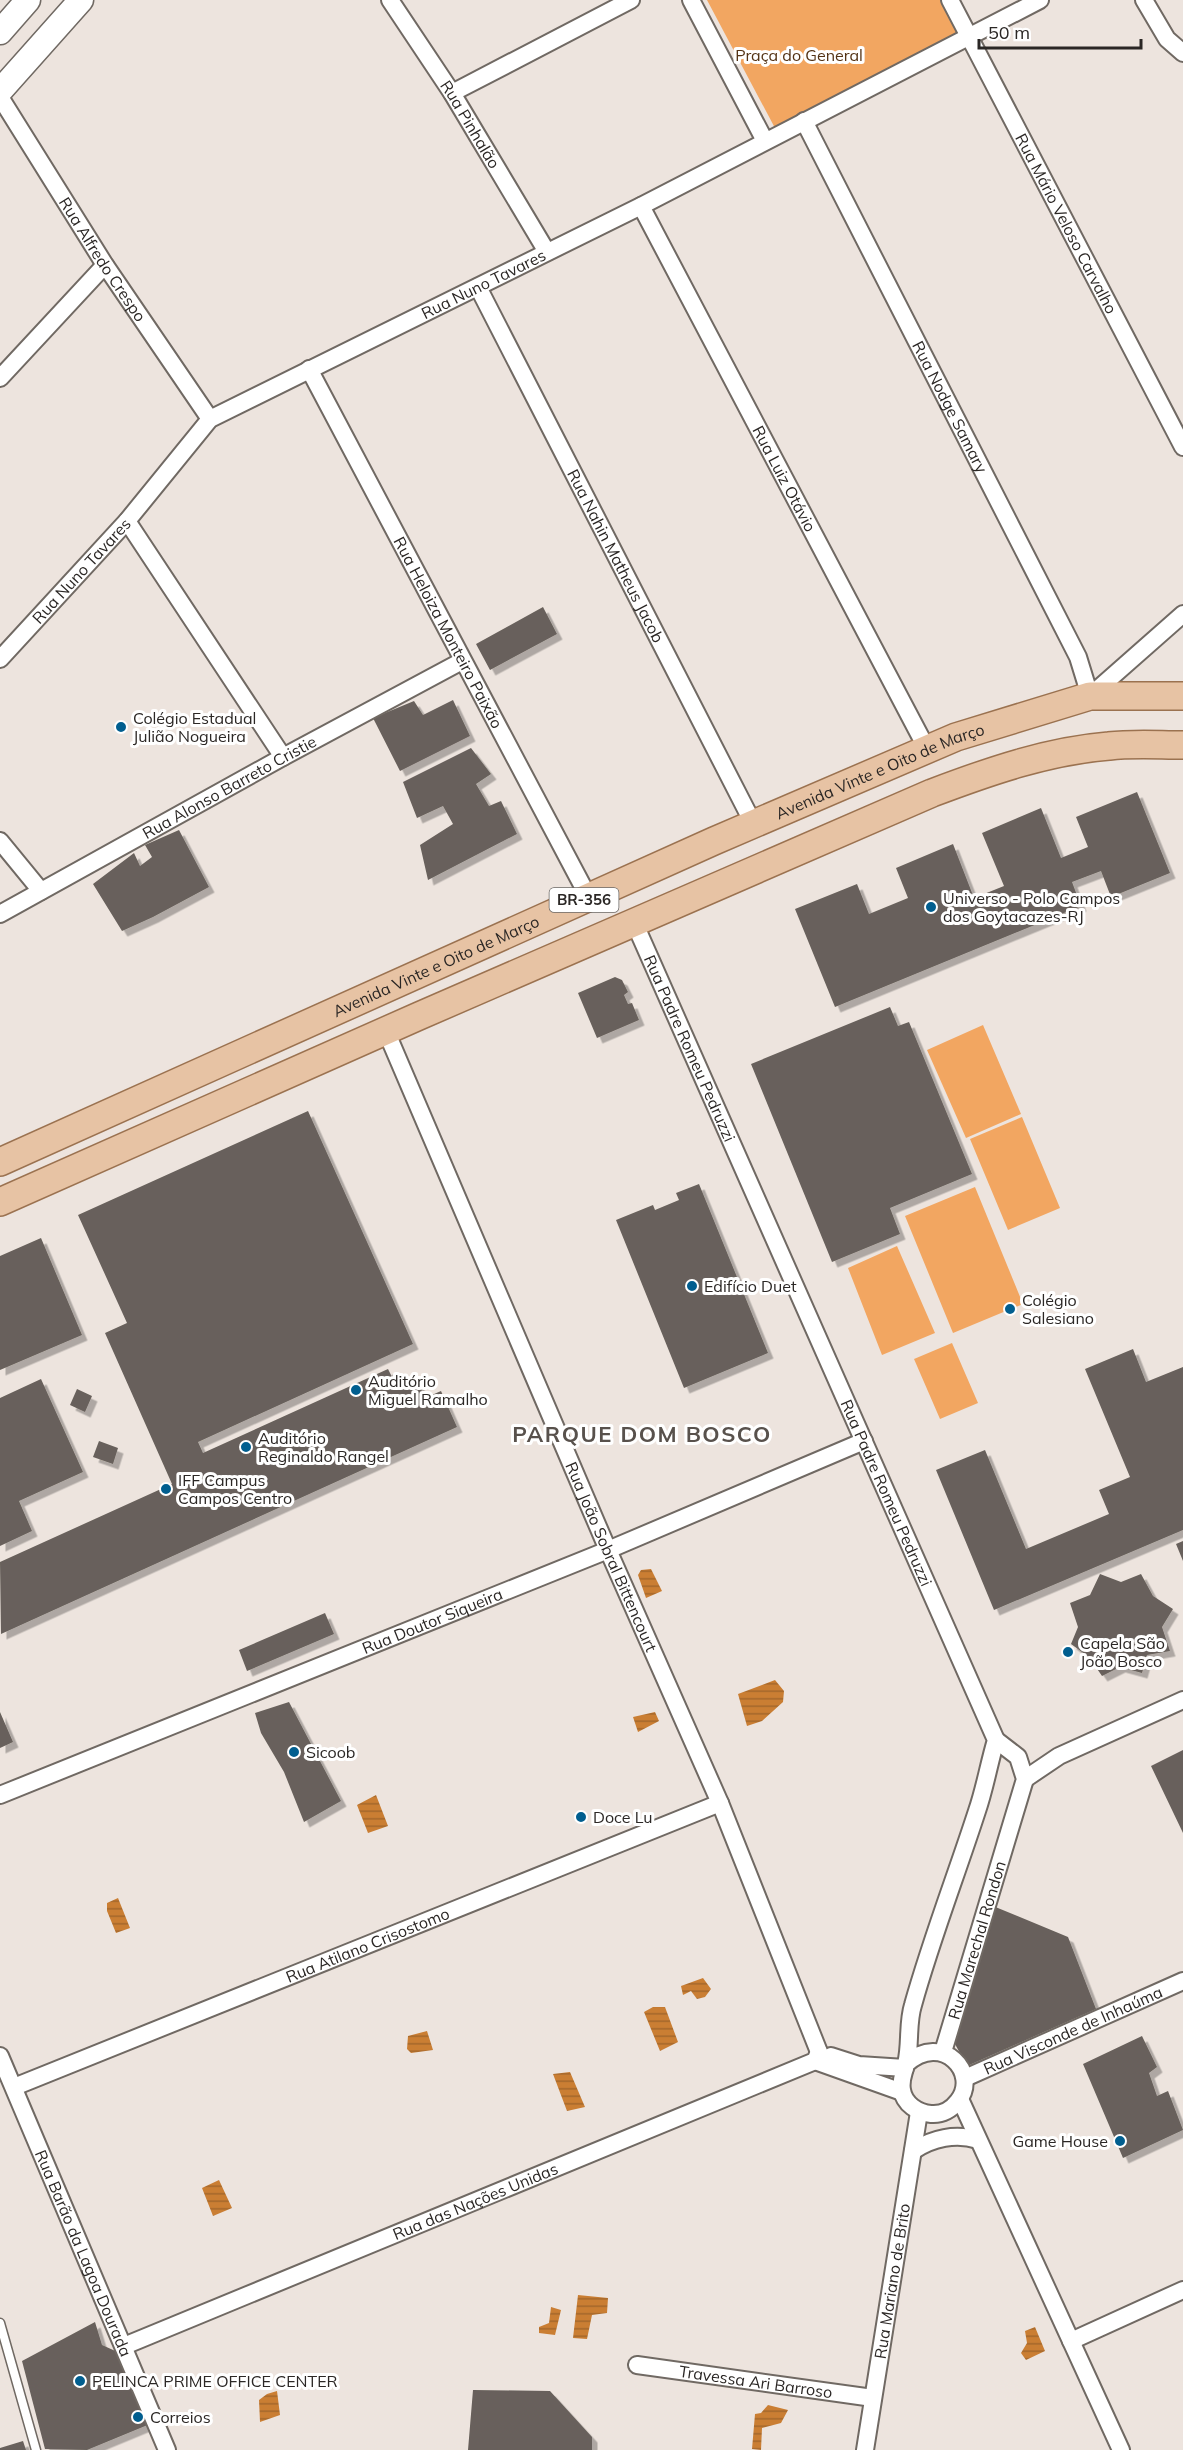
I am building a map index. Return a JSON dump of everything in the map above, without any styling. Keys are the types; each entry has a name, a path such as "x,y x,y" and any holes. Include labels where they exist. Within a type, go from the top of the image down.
{"main road":[{"path":"0,32 28,0"},
{"path":"0,91 81,0"},
{"name":"Avenida Vinte e Oito de Março","path":"0,1162 753,824 956,737 1090,696 1183,696"},
{"path":"0,1202 922,797 987,772 1042,757 1110,746 1183,745"},
{"path":"634,922 630,909 636,892 776,828 795,806"},
{"path":"419,1016 427,1001 588,931 597,919 589,898"}],"street":[{"name":"Rua Pinhalão","path":"390,0 452,93 547,252"},
{"path":"452,93 601,6 631,0"},
{"path":"691,0 765,141"},
{"name":"Rua Mário Veloso Carvalho","path":"950,0 1183,447"},
{"name":"Rua Nuno Tavares","path":"0,659 127,521 210,418 641,206 1040,0"},
{"path":"1144,0 1167,39 1183,53"},
{"name":"Rua Alfredo Crespo","path":"0,97 105,265 210,418"},
{"name":"Rua Nodge Samary","path":"804,121 1078,657 1090,696"},
{"name":"Rua Luiz Otávio","path":"641,206 927,749"},
{"path":"0,378 105,265"},
{"name":"Rua Nahin Matheus Jacob","path":"478,287 753,824"},
{"name":"Rua Heloiza Monteiro Paixão","path":"309,369 589,898"},
{"path":"127,521 283,757"},
{"path":"1090,696 1183,614"},
{"name":"Rua Alonso Barreto Cristie","path":"0,914 462,661"},
{"path":"0,841 41,891"},
{"name":"Rua Padre Romeu Pedruzzi","path":"634,922 996,1740"},
{"name":"Rua João Sobral Bittencourt","path":"386,1031 608,1550 720,1803 817,2056"},
{"name":"Rua Doutor Siqueira","path":"0,1795 608,1550 864,1440"},
{"path":"903,2076 916,2055 929,2050 943,2052 957,2062 964,2078 964,2089 960,2099 949,2110 934,2114 919,2112 909,2104 903,2076 912,2008 978,1807 996,1740 1018,1757 1025,1779 1059,1756 1183,1700"},
{"path":"1018,1757 1059,1756"},
{"name":"Rua Marechal Rondon","path":"943,2052 1025,1779"},
{"name":"Rua Atilano Crisostomo","path":"14,2087 720,1803"},
{"name":"Rua Visconde de Inhaúma","path":"964,2078 1183,1981"},
{"name":"Rua Barão da Lagoa Dourada","path":"0,2056 167,2450"},
{"path":"817,2056 903,2076"},
{"path":"817,2056 903,2076"},
{"name":"Rua das Nações Unidas","path":"124,2346 817,2056"},
{"path":"960,2099 1122,2450"},
{"name":"Rua Mariano de Brito","path":"866,2450 919,2112"},
{"path":"913,2151 930,2141 964,2137 978,2140"},
{"path":"1071,2341 1183,2290"},
{"name":"Travessa Ari Barroso","path":"638,2365 873,2398"}],"lane":[{"path":"0,2323 36,2450"}],"green space":[{"name":"Praça do General","path":"707,0 940,0 958,33 776,130"},
{"path":"983,1025 1021,1114 966,1138 927,1050"},
{"path":"1022,1117 1060,1208 1008,1230 970,1139"},
{"path":"975,1187 1023,1304 953,1333 905,1216"},
{"path":"897,1246 935,1333 882,1355 848,1268"},
{"path":"952,1343 978,1403 940,1419 914,1359"}],"shaded area":[{"path":"651,1569 662,1591 646,1598 638,1575 641,1570"},
{"path":"775,1680 784,1691 783,1702 762,1721 747,1726 738,1694"},
{"path":"655,1712 659,1721 638,1732 633,1717"},
{"path":"376,1795 388,1826 368,1833 357,1805"},
{"path":"118,1898 130,1928 116,1933 107,1911 107,1903"},
{"path":"703,1978 711,1989 705,1997 697,1999 691,1991 683,1995 681,1986"},
{"path":"653,2007 665,2007 678,2042 660,2051 644,2012"},
{"path":"427,2031 433,2050 411,2053 407,2049 408,2036"},
{"path":"570,2072 585,2107 567,2111 553,2074"},
{"path":"219,2180 232,2208 213,2216 202,2188"},
{"path":"578,2295 608,2298 607,2313 592,2315 587,2339 573,2338"},
{"path":"551,2307 561,2310 555,2335 539,2333 539,2327 549,2323"},
{"path":"1035,2327 1045,2351 1026,2360 1021,2353 1027,2343 1025,2331"},
{"path":"277,2391 280,2415 260,2422 259,2400"},
{"path":"768,2405 788,2410 781,2423 762,2428 761,2450 752,2449 755,2414 761,2413"}],"building":[{"path":"543,607 557,634 490,670 476,644"},
{"path":"453,700 470,736 400,771 373,718 414,701 423,715"},
{"path":"471,748 491,774 476,784 489,806 501,801 517,834 428,880 420,845 453,824 443,806 417,818 403,782"},
{"path":"1137,792 1170,873 1111,897 1101,871 1072,882 1081,906 835,1007 795,909 857,884 869,914 908,898 896,868 953,844 974,898 1004,886 982,833 1041,808 1061,858 1088,847 1076,817"},
{"path":"179,830 209,887 122,931 93,884 134,853 140,866 152,857 145,845"},
{"path":"615,977 622,980 628,992 624,995 628,1004 632,1003 639,1020 597,1038 578,993"},
{"path":"890,1007 898,1026 909,1022 972,1174 890,1208 900,1234 832,1262 751,1064"},
{"path":"308,1111 413,1344 198,1442 203,1453 388,1369 397,1387 416,1378 425,1398 441,1391 457,1427 1,1634 0,1562 172,1484 105,1333 127,1323 78,1215"},
{"name":"Edifício Duet","path":"699,1184 768,1353 684,1388 616,1220 653,1205 655,1210 679,1200 676,1193"},
{"path":"41,1238 82,1335 0,1370 0,1256"},
{"path":"1133,1349 1146,1382 1183,1367 1183,1530 994,1610 936,1470 985,1450 1026,1549 1109,1514 1099,1490 1130,1477 1085,1369"},
{"path":"41,1379 83,1472 19,1501 32,1531 0,1546 0,1398"},
{"path":"77,1389 92,1396 85,1412 70,1405"},
{"path":"99,1441 118,1448 113,1464 93,1457"},
{"path":"1183,1541 1183,1561 1176,1544"},
{"path":"1100,1574 1121,1582 1141,1574 1153,1596 1173,1609 1162,1627 1170,1651 1147,1655 1142,1673 1120,1667 1102,1676 1089,1657 1071,1644 1078,1627 1070,1603 1090,1595"},
{"path":"325,1613 334,1634 247,1671 239,1650"},
{"name":"Sicoob","path":"289,1702 341,1801 304,1822 284,1772 261,1733 255,1713"},
{"path":"0,1712 13,1742 0,1748"},
{"path":"1183,1750 1183,1833 1151,1766"},
{"path":"993,1906 1068,1937 1096,2009 967,2066 950,2035"},
{"path":"1142,2036 1157,2067 1149,2073 1157,2096 1168,2091 1183,2130 1123,2158 1083,2064"},
{"name":"PELINCA PRIME OFFICE CENTER","path":"95,2322 102,2345 122,2354 150,2424 87,2450 45,2449 22,2361"},
{"path":"473,2390 550,2391 592,2437 592,2450 468,2450"},
{"path":"23,2441 26,2450 0,2450 0,2448"}],"place":[{"name":"Colégio Estadual Julião Nogueira","path":"121,727"},
{"name":"Universo - Polo Campos dos Goytacazes-RJ","path":"931,907"},
{"name":"Edifício Duet","path":"692,1286"},
{"name":"Colégio Salesiano","path":"1010,1309"},
{"name":"Auditório Miguel Ramalho","path":"356,1390"},
{"name":"Auditório Reginaldo Rangel","path":"246,1447"},
{"name":"IFF Campus Campos Centro","path":"166,1489"},
{"name":"Capela São João Bosco","path":"1068,1652"},
{"name":"Sicoob","path":"294,1752"},
{"name":"Doce Lu","path":"581,1817"},
{"name":"Game House","path":"1120,2141"},
{"name":"PELINCA PRIME OFFICE CENTER","path":"80,2381"},
{"name":"Correios","path":"138,2417"}],"district":[{"name":"PARQUE DOM BOSCO","path":"642,1434"}]}
